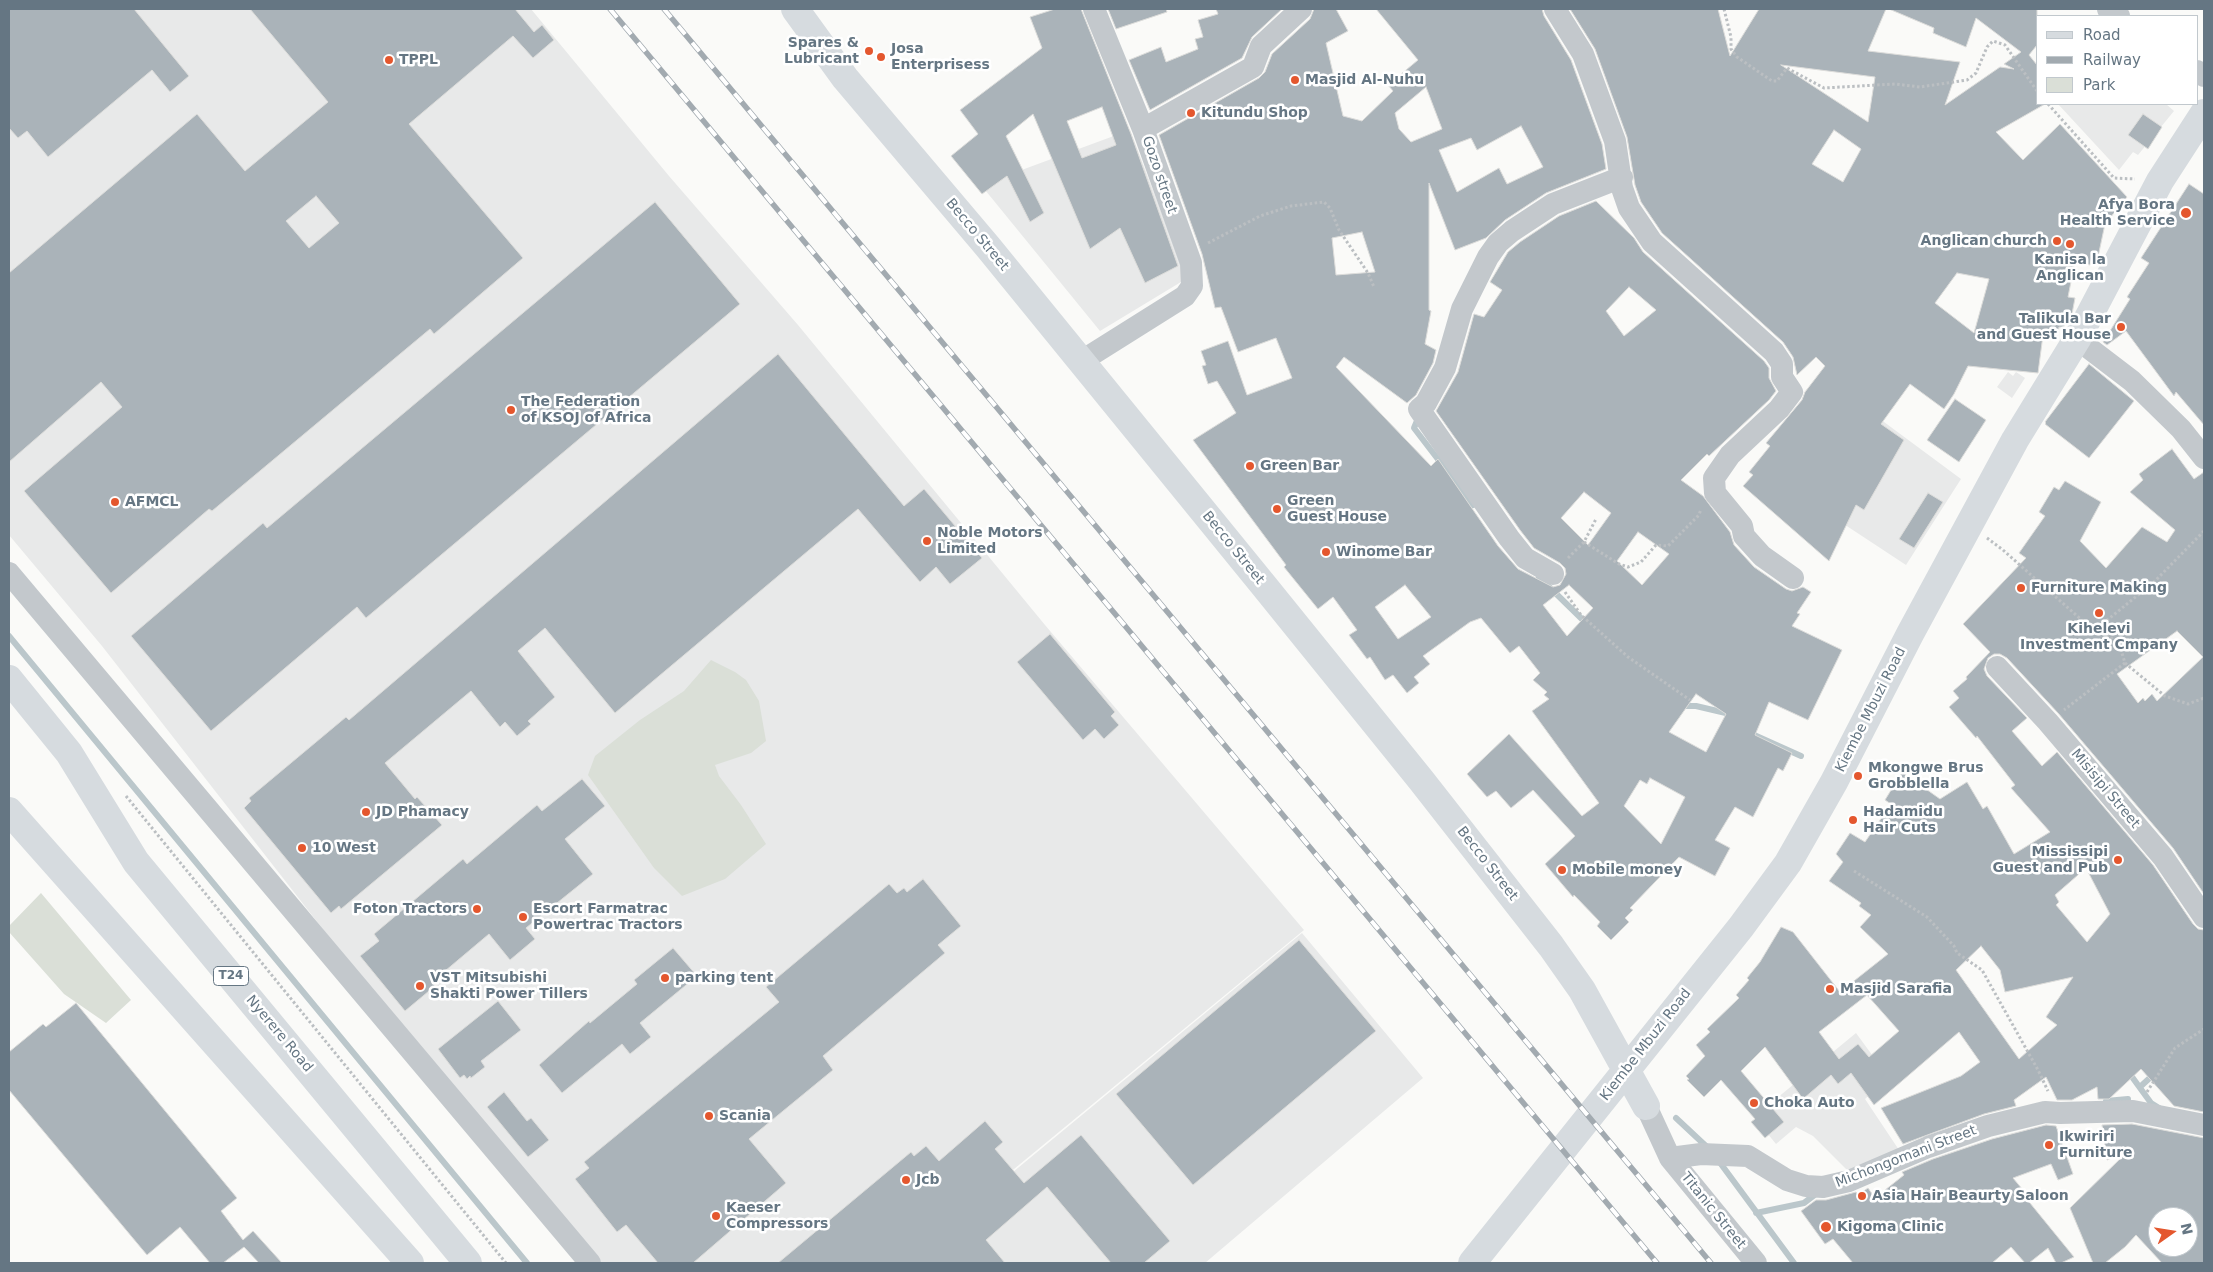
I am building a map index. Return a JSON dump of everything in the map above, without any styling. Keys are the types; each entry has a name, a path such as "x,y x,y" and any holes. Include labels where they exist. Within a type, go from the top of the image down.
{"main road":[{"name":"Becco Street","path":"795,9 845,78 988,247 1390,741 1551,946 1582,990 1646,1106"},
{"name":"Kiembe Mbuzi Road","path":"1472,1263 1741,927 1788,863 1834,782 1968,525 2015,440 2077,339 2160,181 2204,114"},
{"name":"Nyerere Road","path":"9,679 69,753 136,862 468,1263"},
{"path":"9,810 410,1263"}],"street":[{"path":"1094,9 1143,129"},
{"name":"Gozo street","path":"1080,362 1184,296 1192,286 1191,263 1143,129 1254,67 1261,46 1301,9"},
{"path":"1555,9 1583,54 1615,141 1622,177 1622,188 1629,208 1652,242 1774,352 1782,364 1782,376 1792,392 1779,409 1730,455 1714,478 1715,493 1742,526 1744,536 1762,556 1793,578"},
{"path":"1552,574 1525,558 1419,409 1426,403 1445,368 1462,309 1488,257 1498,244 1512,231 1553,204 1622,177"},
{"path":"2077,339 2132,381 2181,429 2204,458"},
{"path":"9,573 590,1263"},
{"name":"Misisipi Street","path":"1997,667 2048,722 2163,857 2204,917"},
{"path":"1646,1106 1670,1158"},
{"name":"Michongomani Street","path":"1670,1158 1701,1154 1748,1156 1787,1180 1806,1186 1823,1187 1849,1181 1928,1147 1988,1126 2045,1112 2133,1111 2204,1125"},
{"name":"Titanic Street","path":"1670,1158 1756,1263"}],"path":[{"path":"1724,9 1731,37 1731,49 1737,57 1772,81 1777,81 1787,68 1824,88 1895,84 1920,87 1967,80 1976,73 1987,47 1993,41 2005,45 2036,90"},
{"path":"2049,105 2114,178 2160,181"},
{"path":"1186,252 1230,233 1260,216 1292,206 1324,202 1330,208 1339,230 1368,273 1374,287"},
{"path":"1584,542 1618,564 1628,567 1641,562 1656,545 1668,546 1699,515 1714,478"},
{"path":"1596,519 1584,542 1552,574 1581,615 1628,657 1690,700"},
{"path":"1968,525 2003,550 2094,631 2110,636 2121,650 2125,663 2165,696 2188,704 2204,698"},
{"path":"2094,631 2154,582 2204,532"},
{"path":"2048,722 2125,663"},
{"path":"124,794 506,1263"},
{"path":"1854,871 1927,917 1954,946 1957,952 1982,970 2038,1070 2056,1110 2060,1113"},
{"path":"2133,1111 2175,1048 2204,1029"}],"shaded area":[{"path":"9,9 531,9 669,176 798,325 1045,625 1304,930 900,1263 599,1263 343,955 102,646 9,535"},
{"path":"2059,105 2167,105 2174,111 2138,155 2133,152 2119,170"},
{"path":"1130,130 1182,266 1181,282 1100,331 981,185"},
{"path":"2008,372 2013,376 2016,372 2025,378 2012,398 1997,387"},
{"path":"1880,419 1961,479 1906,565 1824,511"},
{"path":"1302,933 1423,1078 1205,1263 903,1263"},
{"path":"1856,1033 1889,1078 1865,1099 1899,1150 1848,1171 1813,1136 1796,1127 1776,1144 1754,1117"}],"green space":[{"path":"711,660 746,680 759,701 766,741 751,753 715,765 719,776 741,805 766,844 725,879 682,896 654,868 588,775 595,756 640,720 684,691"},
{"path":"41,893 131,1000 106,1023 64,994 9,932 9,926"}],"building":[{"path":"9,9 134,9 189,76 170,92 152,70 48,157 27,131 18,138 9,128"},
{"path":"250,9 515,9 534,32 542,25 554,40 533,58 513,36 409,124 523,258 434,334 430,329 212,511 209,509 111,593 24,491 122,407 101,382 9,462 9,273 197,114 245,171 328,102","holes":["316,196 339,223 309,248 286,221"]},
{"path":"1055,9 1081,9 1131,134 1178,266 1145,283 1120,228 1090,249 1033,114 1006,136 1044,213 1030,222 1007,176 982,194 951,156 978,134 960,110 1042,48 1030,17","holes":["1102,107 1116,145 1082,158 1067,121"]},
{"path":"1108,9 1166,9 1167,12 1116,29"},
{"path":"1216,9 1282,9 1252,37 1242,58 1150,110 1129,60 1161,47 1166,62 1198,49 1195,39 1203,37 1198,20 1218,14"},
{"path":"1314,9 1336,9 1348,31 1326,43 1343,116 1362,121 1393,91 1388,85 1418,60 1376,9 1542,9 1544,16 1571,60 1602,144 1606,169 1546,193 1505,220 1486,238 1455,250 1429,183 1429,310 1431,311 1425,344 1436,350 1433,363 1416,395 1407,403 1344,357 1336,367 1431,466 1438,459 1498,546 1518,569 1553,587 1560,585 1566,574 1565,568 1560,563 1534,548 1436,411 1458,372 1474,314 1484,317 1502,290 1490,282 1508,252 1520,242 1559,216 1596,201 1634,238 1643,252 1764,361 1769,368 1769,378 1776,391 1769,400 1709,456 1707,454 1681,480 1703,496 1730,532 1734,545 1754,567 1786,589 1792,591 1803,587 1811,592 1797,613 1800,614 1792,626 1842,650 1808,720 1769,702 1755,735 1792,753 1783,771 1778,768 1753,817 1735,807 1715,840 1730,848 1715,876 1679,857 1630,908 1633,910 1625,918 1629,922 1611,940 1597,926 1600,922 1574,895 1573,897 1545,864 1575,836 1533,790 1511,808 1496,791 1487,797 1467,774 1509,734 1582,816 1599,803 1532,711 1549,699 1544,695 1547,692 1533,680 1540,673 1519,646 1510,653 1481,618 1470,622 1423,656 1430,664 1414,677 1419,683 1407,693 1393,675 1385,680 1370,657 1367,659 1349,635 1357,630 1333,597 1318,609 1284,567 1286,565 1193,440 1236,413 1217,381 1208,384 1202,366 1206,365 1201,351 1228,341 1247,395 1292,378 1276,338 1238,352 1221,307 1215,308 1202,254 1159,135 1259,78 1265,72 1272,54 1310,19","holes":["1426,87 1442,129 1411,142 1399,129 1395,113","1521,126 1543,167 1507,184 1499,168 1457,192 1439,150 1471,138 1477,150","1362,232 1375,272 1336,275 1332,238","1629,287 1656,310 1624,336 1606,311","1584,492 1611,513 1588,545 1561,518","1638,532 1669,554 1642,585 1617,561","1405,585 1431,617 1398,639 1375,607","1569,585 1593,608 1567,636 1543,605","1696,694 1726,714 1706,752 1669,732","1650,778 1685,797 1661,844 1624,806 1640,780 1647,784"]},
{"path":"1570,9 1718,9 1730,56 1759,9 1886,9 1868,51 1960,62 1945,105 2000,67 2014,69 2004,64 2021,52 1976,18 1966,47 1933,33 1934,28 1889,9 2037,9 2036,46 2029,55 2036,64 2036,105 2043,105 1996,132 2023,160 2060,124 2127,197 2105,224 2098,257 2092,256 2090,265 2075,261 2068,297 2075,298 2072,314 2067,313 2064,327 2059,327 2057,338 2043,335 2038,373 1968,366 1944,409 1910,384 1881,424 1904,440 1864,510 1856,505 1829,561 1743,486 1753,475 1749,472 1770,446 1766,443 1802,400 1805,392 1825,366 1816,357 1797,375 1793,357 1783,342 1662,233 1641,202 1635,185 1627,137 1595,49","holes":["1781,65 1875,77 1868,122","1834,130 1861,149 1843,182 1812,164","1957,273 1989,279 1974,333 1935,303"]},
{"path":"2143,114 2162,127 2148,149 2128,135"},
{"path":"2189,184 2204,194 2204,425 2176,392 2174,396 2126,331 2107,345 2103,342 2130,299 2127,297 2149,263 2141,258"},
{"name":"The Federation of KSOJ of Africa","path":"655,202 740,304 366,618 357,607 211,731 131,636 263,523 267,528"},
{"name":"10 West","path":"778,354 904,506 924,489 982,558 950,584 936,567 920,582 858,509 615,713 545,628 518,651 555,697 528,721 531,724 517,736 505,722 500,727 471,691 385,763 415,799 417,797 442,825 341,909 339,906 331,913 244,808 251,801 249,798 346,717 349,720"},
{"path":"2089,364 2134,401 2089,458 2045,424 2045,422"},
{"path":"1955,399 1986,420 1959,462 1927,440"},
{"path":"2172,449 2194,479 2204,472 2204,894 2173,848 2058,713 2007,658 2000,654 1994,654 1988,658 1984,669 1987,676 2027,718 2012,731 2042,766 2057,752 2153,865 2193,924 2198,929 2204,930 2204,1112 2174,1106 2141,1069 2109,1099 2098,1099 2097,1087 2072,1100 2057,1100 2046,1077 2014,1100 2016,1106 1984,1114 1903,1144 1881,1108 1961,1076 1980,1062 1959,1032 1874,1105 1851,1073 1838,1084 1831,1075 1803,1099 1765,1047 1741,1071 1784,1122 1765,1138 1751,1122 1755,1119 1721,1080 1704,1097 1687,1080 1689,1079 1686,1076 1705,1056 1696,1045 1710,1032 1707,1029 1739,998 1736,995 1749,980 1747,978 1760,962 1781,927 1793,932 1840,992 1888,954 1860,927 1871,915 1859,906 1861,903 1829,881 1843,862 1836,854 1850,833 1865,842 1891,804 1885,800 1902,772 1940,799 1967,782 1983,809 1987,806 2014,854 2050,832 2011,788 2015,785 1977,736 1976,738 1949,707 1959,698 1953,691 1967,679 1966,677 1990,652 1963,624 2026,558 2019,553 2045,516 2039,512 2054,487 2059,490 2065,481 2101,502 2080,541 2106,568 2142,527 2167,542 2175,530 2130,492 2143,480 2139,474","holes":["2177,631 2203,657 2157,701 2152,694 2145,701 2143,698 2138,703 2117,674","2086,868 2110,914 2087,942 2056,905 2059,902 2055,895","1981,946 2000,970 2005,992 2073,977 2046,1017 2057,1025 2019,1059 1956,970","1867,995 1899,1031 1869,1057 1858,1044 1839,1059 1819,1032"]},
{"path":"1928,493 1943,502 1914,548 1899,539"},
{"path":"1050,634 1115,712 1111,716 1119,725 1104,739 1095,729 1083,740 1017,662"},
{"path":"582,779 605,806 565,839 593,874 526,928 535,939 510,960 489,934 432,982 435,986 405,1011 360,956 379,941 374,934 463,859 467,864 537,805 542,811"},
{"path":"923,879 961,926 938,945 945,953 823,1056 833,1070 749,1139 786,1183 693,1263 658,1263 626,1225 617,1232 575,1179 589,1168 584,1162 779,1002 766,987 889,884 897,893 904,888 907,892"},
{"path":"1299,940 1376,1031 1193,1185 1116,1094"},
{"path":"673,948 697,976 640,1023 651,1037 630,1054 622,1044 562,1093 539,1065 589,1021 590,1023 637,984 634,980"},
{"path":"498,1001 521,1030 481,1061 485,1067 471,1078 470,1076 467,1079 464,1075 460,1078 438,1049"},
{"path":"76,1003 237,1198 221,1211 243,1240 253,1231 282,1263 259,1263 244,1247 223,1263 210,1263 180,1227 147,1255 9,1090 9,1052 43,1024 46,1027"},
{"path":"504,1092 527,1121 531,1118 549,1140 528,1157 487,1107"},
{"path":"985,1121 1003,1142 995,1149 1024,1183 1081,1135 1170,1241 1144,1263 1111,1263 1047,1187 986,1240 1005,1263 778,1263 911,1152 914,1156 926,1146 939,1161"},
{"path":"2132,1124 2204,1138 2204,1263 2162,1263 2156,1257 2198,1257 2198,1207 2148,1207 2148,1248 2136,1235 2125,1247 2105,1263 2093,1263 2070,1208 2126,1153 2107,1160 2102,1125"},
{"path":"2046,1125 2056,1126 2073,1174 2058,1180 2051,1164 2013,1178 2023,1190 2021,1192 2074,1257 2061,1263 2056,1263 2048,1248 2029,1263 2025,1263 2011,1247 1992,1263 1853,1263 1833,1239 1825,1244 1801,1211 1816,1200 1826,1200 1856,1192 1858,1195 1868,1188 1875,1198 1904,1175 1902,1172 1933,1159 1992,1139"}],"waterway":[{"path":"1419,416 1414,428 1473,505"},
{"path":"1539,577 1587,624"},
{"path":"9,636 527,1263"},
{"path":"1681,706 1696,706 1730,714"},
{"path":"1752,729 1752,734 1801,756"},
{"path":"2127,1070 2151,1103 2159,1108"},
{"path":"2140,1087 2154,1074"},
{"path":"2106,1101 2128,1099"},
{"path":"1676,1118 1707,1147"},
{"path":"1718,1160 1794,1263"},
{"path":"1756,1213 1804,1203 1817,1193"}],"railway":[{"path":"610,9 1657,1263"},
{"path":"664,9 1711,1263"}],"place":[{"name":"Spares & Lubricant","path":"869,51"},
{"name":"Josa Enterprisess","path":"881,57"},
{"name":"TPPL","path":"389,60"},
{"name":"Masjid Al-Nuhu","path":"1295,80"},
{"name":"Kitundu Shop","path":"1191,113"},
{"name":"Afya Bora Health Service","path":"2186,213"},
{"name":"Anglican church","path":"2057,241"},
{"name":"Kanisa la Anglican","path":"2070,244"},
{"name":"Talikula Bar and Guest House","path":"2121,327"},
{"name":"The Federation of KSOJ of Africa","path":"511,410"},
{"name":"Green Bar","path":"1250,466"},
{"name":"AFMCL","path":"115,502"},
{"name":"Green Guest House","path":"1277,509"},
{"name":"Noble Motors Limited","path":"927,541"},
{"name":"Winome Bar","path":"1326,552"},
{"name":"Furniture Making","path":"2021,588"},
{"name":"Kihelevi Investment Cmpany","path":"2099,613"},
{"name":"Mkongwe Brus Grobblella","path":"1858,776"},
{"name":"JD Phamacy","path":"366,812"},
{"name":"Hadamidu Hair Cuts","path":"1853,820"},
{"name":"10 West","path":"302,848"},
{"name":"Mississipi Guest and Pub","path":"2118,860"},
{"name":"Mobile money","path":"1562,870"},
{"name":"Foton Tractors","path":"477,909"},
{"name":"Escort Farmatrac Powertrac Tractors","path":"523,917"},
{"name":"parking tent","path":"665,978"},
{"name":"VST Mitsubishi Shakti Power Tillers","path":"420,986"},
{"name":"Masjid Sarafia","path":"1830,989"},
{"name":"Choka Auto","path":"1754,1103"},
{"name":"Scania","path":"709,1116"},
{"name":"Ikwiriri Furniture","path":"2049,1145"},
{"name":"Jcb","path":"906,1180"},
{"name":"Asia Hair Beaurty Saloon","path":"1862,1196"},
{"name":"Kaeser Compressors","path":"716,1216"},
{"name":"Kigoma Clinic","path":"1826,1227"}]}
